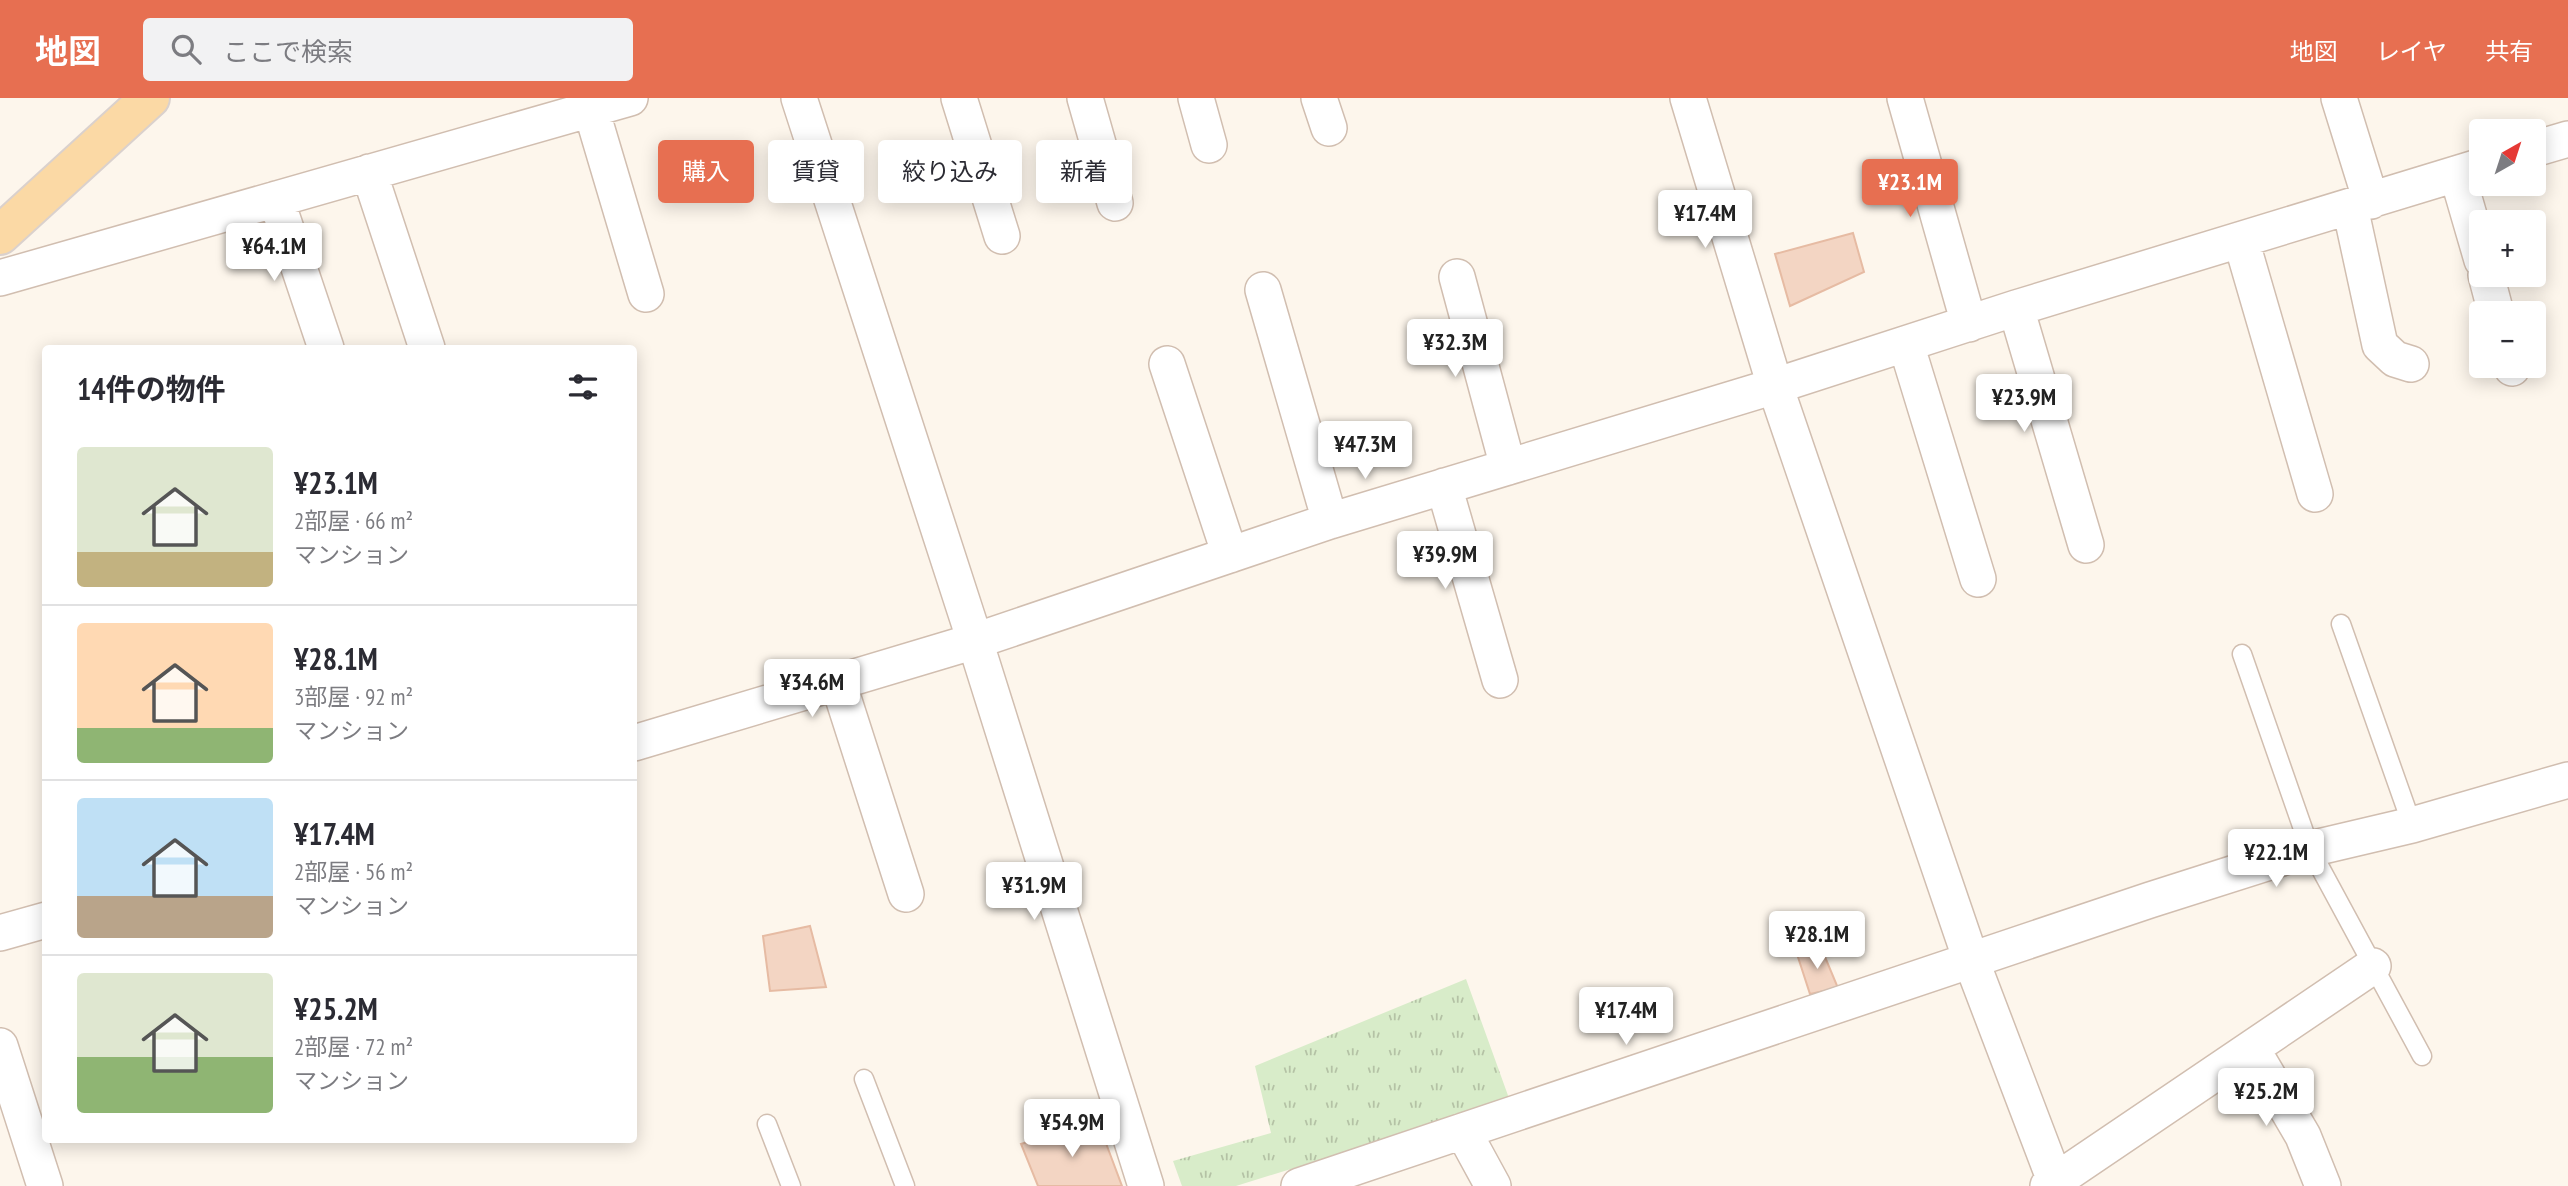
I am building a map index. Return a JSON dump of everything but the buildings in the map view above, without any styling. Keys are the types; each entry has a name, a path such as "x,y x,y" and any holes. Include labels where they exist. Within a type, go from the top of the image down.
{"main road":[{"path":"0,235 150,98"}],"street":[{"path":"0,278 630,98"},
{"path":"799,98 975,641 1146,1186"},
{"path":"958,98 1002,236"},
{"path":"1085,98 1097,140"},
{"path":"1196,98 1209,145"},
{"path":"1688,98 1775,386 1971,960 2053,1184 2373,965"},
{"path":"1905,98 1969,324"},
{"path":"2339,98 2361,204 2380,345 2395,359 2412,364"},
{"path":"591,109 646,294"},
{"path":"2546,145 2568,139"},
{"path":"637,734 838,682 975,641 1330,520 1775,386 2016,308 2469,170"},
{"path":"369,172 426,345"},
{"path":"276,199 325,345"},
{"path":"2241,240 2315,494"},
{"path":"1457,277 1508,467"},
{"path":"1263,290 1330,520"},
{"path":"2016,308 2086,545"},
{"path":"1906,344 1978,579"},
{"path":"1167,364 1230,555"},
{"path":"1444,486 1500,680"},
{"path":"838,682 906,894"},
{"path":"1303,1185 2310,849 2412,825 2568,780"},
{"path":"0,933 42,921"},
{"path":"0,1046 44,1186"},
{"path":"2252,1049 2303,1136 2323,1186"},
{"path":"1463,1131 1493,1186"}],"lane":[{"path":"2341,624 2412,825"},
{"path":"2242,654 2310,849 2422,1056"},
{"path":"864,1079 905,1186"},
{"path":"767,1124 791,1186"}],"green space":[{"path":"1466,979 1510,1101 1236,1186 1182,1186 1173,1161 1271,1133 1255,1066"}]}
